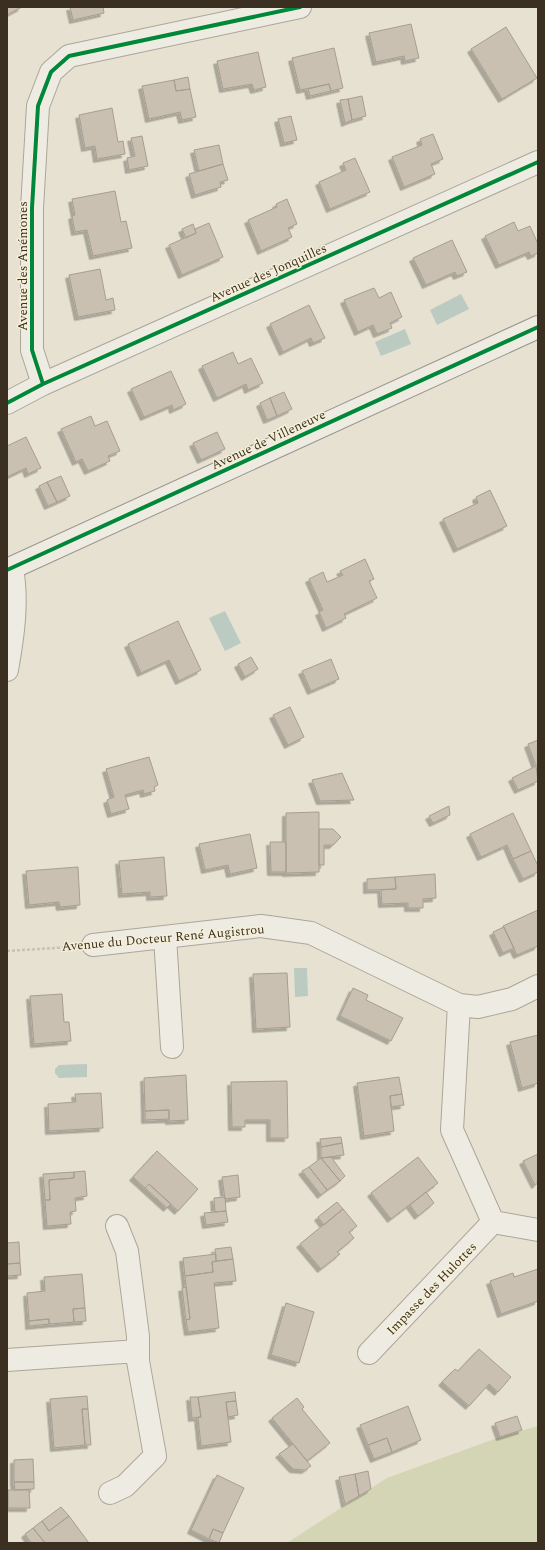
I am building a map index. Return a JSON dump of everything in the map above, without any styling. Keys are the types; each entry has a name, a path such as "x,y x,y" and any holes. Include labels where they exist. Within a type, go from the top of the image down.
{"street":[{"name":"Avenue des Anémones","path":"43,384 32,350 32,208 38,106 52,72 69,56 300,7"},
{"name":"Avenue des Jonquilles","path":"7,403 43,384 538,162"},
{"name":"Avenue de Villeneuve","path":"10,569 538,327"},
{"path":"7,670 15,622 14,591 16,586 10,569"},
{"name":"Avenue du Docteur René Augistrou","path":"93,945 261,926 311,932 459,1004 478,1007 492,1004 512,999 538,986"},
{"path":"164,937 172,1047"},
{"path":"459,1004 452,1130 493,1222 538,1230"},
{"name":"Impasse des Hulottes","path":"369,1353 493,1222"},
{"path":"110,1493 125,1486 155,1456 138,1360 138,1336 127,1251 117,1226"},
{"path":"9,1360 138,1351"}],"green space":[{"path":"538,1426 538,1543 287,1543 387,1478 500,1437"}],"shaded area":[{"path":"461,294 469,309 437,325 430,310"},
{"path":"405,329 411,344 381,356 375,342"},
{"path":"225,611 241,643 225,651 209,618"},
{"path":"294,968 307,968 308,996 295,997"},
{"path":"87,1064 87,1077 59,1078 55,1073 55,1069 59,1065"}],"building":[{"path":"7,7 22,7 7,15"},
{"path":"70,7 103,7 104,13 73,20"},
{"path":"411,24 419,58 405,61 404,56 376,62 369,33"},
{"path":"506,27 537,78 502,99 471,49"},
{"path":"334,48 343,88 331,91 329,84 300,90 292,58"},
{"path":"258,52 266,87 254,90 252,84 223,89 217,61"},
{"path":"188,77 190,89 176,91 174,80"},
{"path":"174,80 176,91 190,89 196,117 182,120 180,112 149,119 142,86"},
{"path":"329,84 331,91 310,96 308,89"},
{"path":"362,96 366,116 352,120 348,99"},
{"path":"348,99 352,120 345,123 340,100"},
{"path":"112,108 118,142 123,141 125,154 97,159 95,146 85,148 79,115"},
{"path":"291,116 297,140 284,143 278,119"},
{"path":"433,134 443,159 431,164 435,174 404,187 392,157 422,145 420,139"},
{"path":"142,136 148,166 129,170 127,158 135,156 131,138"},
{"path":"219,145 223,164 199,171 194,150"},
{"path":"355,158 370,192 330,209 319,182 346,170 343,163"},
{"path":"223,164 228,180 220,182 221,187 195,195 189,174"},
{"path":"115,191 121,222 126,221 132,248 93,256 87,230 75,232 72,216 75,215 72,199"},
{"path":"287,199 297,224 288,228 292,237 261,251 248,220 277,207 276,204"},
{"path":"514,222 518,231 530,226 538,244 538,253 531,256 529,252 499,265 485,236"},
{"path":"209,223 223,257 182,275 169,245 196,233 195,229"},
{"path":"193,224 196,233 186,238 182,229"},
{"path":"452,240 467,272 457,276 455,272 426,285 413,258"},
{"path":"100,269 106,300 113,298 115,310 78,317 69,275"},
{"path":"374,288 379,298 391,292 402,317 390,323 392,328 377,334 373,325 358,332 344,300"},
{"path":"309,305 325,338 313,343 311,338 283,352 270,324"},
{"path":"233,352 238,364 251,358 263,383 248,390 246,384 217,398 202,366"},
{"path":"171,371 186,404 173,410 172,405 144,417 131,389"},
{"path":"284,392 292,409 277,416 270,398"},
{"path":"270,398 277,416 267,420 260,403"},
{"path":"91,416 95,426 107,421 120,451 108,456 110,461 88,471 82,459 76,462 61,429"},
{"path":"217,432 225,449 201,460 193,443"},
{"path":"26,437 41,468 28,474 26,468 7,477 7,446"},
{"path":"61,476 70,496 57,502 47,482"},
{"path":"47,482 57,502 48,506 39,486"},
{"path":"490,490 507,526 457,549 443,519 478,503 476,497"},
{"path":"365,559 374,579 369,581 377,598 344,614 346,618 326,628 319,612 323,610 309,579 323,572 327,582 343,575 340,571"},
{"path":"178,621 201,670 179,681 169,660 141,673 128,644"},
{"path":"251,657 258,669 245,677 238,664"},
{"path":"331,659 339,679 311,691 302,671"},
{"path":"290,707 304,737 288,745 273,715"},
{"path":"538,740 538,765 536,766 528,744"},
{"path":"149,757 158,785 154,787 155,791 144,794 143,790 125,795 129,809 111,814 107,800 114,797 106,769"},
{"path":"536,766 538,781 518,790 512,778"},
{"path":"342,773 354,800 320,801 312,780"},
{"path":"449,806 450,815 433,823 429,816"},
{"path":"319,812 319,872 286,873 286,813"},
{"path":"513,813 531,851 513,859 507,845 481,857 470,834"},
{"path":"319,829 333,829 341,837 333,845 324,845 324,865 319,865"},
{"path":"250,834 257,868 230,874 228,865 205,870 199,844"},
{"path":"270,842 286,842 286,872 271,872"},
{"path":"531,851 538,866 538,872 523,879 513,859"},
{"path":"164,857 167,896 150,897 150,892 122,894 119,861"},
{"path":"78,867 80,905 60,907 59,902 29,905 26,871"},
{"path":"435,874 436,898 423,899 423,908 408,908 408,903 382,904 381,890 396,889 395,877"},
{"path":"395,877 396,889 367,890 367,879"},
{"path":"538,910 538,946 517,955 503,926"},
{"path":"504,927 514,948 503,953 493,932"},
{"path":"287,973 290,1027 256,1029 253,974"},
{"path":"353,988 368,995 366,1000 403,1018 391,1041 340,1016"},
{"path":"62,994 64,1022 69,1022 71,1041 34,1044 30,996"},
{"path":"538,1035 538,1083 522,1088 510,1042"},
{"path":"186,1075 188,1120 169,1121 169,1110 145,1111 144,1078"},
{"path":"399,1077 402,1094 390,1096 394,1131 364,1136 357,1083"},
{"path":"287,1081 288,1138 270,1138 270,1120 245,1120 245,1127 232,1127 231,1082"},
{"path":"101,1093 103,1128 49,1131 48,1104 76,1102 75,1094"},
{"path":"402,1094 404,1105 391,1107 390,1096"},
{"path":"169,1110 169,1119 145,1120 145,1111"},
{"path":"341,1137 342,1143 321,1147 320,1139"},
{"path":"342,1143 344,1155 321,1158 321,1147"},
{"path":"157,1151 198,1189 178,1211 149,1184 145,1188 133,1177"},
{"path":"538,1154 538,1183 535,1185 523,1161"},
{"path":"331,1157 345,1176 340,1181 321,1158"},
{"path":"418,1157 438,1183 391,1219 371,1193"},
{"path":"321,1158 340,1181 327,1190 309,1167"},
{"path":"309,1167 327,1190 321,1195 302,1171"},
{"path":"85,1171 87,1196 75,1198 76,1211 70,1212 71,1224 47,1226 45,1200 50,1200 49,1180 74,1178 74,1172"},
{"path":"74,1172 74,1178 49,1180 50,1200 45,1200 43,1174"},
{"path":"238,1175 240,1197 225,1199 222,1177"},
{"path":"149,1184 171,1204 167,1208 145,1188"},
{"path":"426,1192 434,1203 418,1216 410,1205"},
{"path":"225,1197 226,1211 215,1212 214,1198"},
{"path":"337,1202 343,1209 324,1225 318,1217"},
{"path":"343,1209 357,1226 349,1232 354,1238 337,1252 340,1254 321,1269 300,1244"},
{"path":"226,1211 228,1222 206,1225 204,1213"},
{"path":"19,1242 20,1263 7,1264 7,1243"},
{"path":"231,1247 233,1259 216,1261 215,1249"},
{"path":"216,1254 216,1261 212,1262 213,1272 185,1276 183,1258"},
{"path":"233,1259 236,1281 214,1283 219,1328 188,1332 186,1320 190,1319 185,1276 213,1272 212,1262"},
{"path":"20,1263 21,1275 7,1276 7,1264"},
{"path":"538,1269 538,1301 501,1314 490,1281 513,1273 514,1277"},
{"path":"82,1274 85,1308 73,1309 74,1322 49,1324 49,1319 29,1321 27,1293 45,1291 44,1277"},
{"path":"186,1287 190,1319 186,1320 182,1288"},
{"path":"286,1303 314,1312 299,1363 271,1355"},
{"path":"85,1308 86,1321 74,1322 73,1309"},
{"path":"49,1319 49,1324 29,1326 29,1321"},
{"path":"479,1349 511,1377 498,1392 489,1384 469,1406 442,1382 455,1369 458,1371"},
{"path":"235,1392 236,1401 226,1402 231,1442 201,1446 198,1417 201,1417 198,1397"},
{"path":"87,1396 88,1409 82,1409 85,1445 54,1448 50,1399"},
{"path":"190,1397 198,1397 201,1417 192,1418"},
{"path":"297,1398 304,1407 302,1409 330,1443 307,1461 272,1418"},
{"path":"236,1401 238,1415 228,1417 226,1402"},
{"path":"408,1406 421,1440 392,1452 387,1438 368,1445 360,1425"},
{"path":"82,1409 88,1409 91,1445 85,1445"},
{"path":"517,1416 522,1430 500,1437 495,1423"},
{"path":"387,1438 392,1452 374,1459 368,1445"},
{"path":"293,1444 311,1466 305,1470 293,1469 279,1454"},
{"path":"33,1459 34,1482 14,1482 14,1460"},
{"path":"368,1471 371,1489 359,1496 355,1474"},
{"path":"355,1474 359,1496 345,1504 339,1477"},
{"path":"217,1475 244,1488 223,1533 213,1529 209,1539 191,1530"},
{"path":"14,1482 34,1482 34,1489 15,1490"},
{"path":"8,1490 29,1490 30,1508 8,1508"},
{"path":"61,1507 69,1516 49,1531 42,1521"},
{"path":"69,1516 89,1543 45,1543 33,1528 42,1521 49,1531"},
{"path":"33,1528 45,1543 31,1543 25,1534"},
{"path":"213,1529 223,1533 219,1543 209,1539"}],"cycle path":[{"path":"43,384 32,350 32,208 38,106 51,72 69,56 300,7"},
{"path":"7,403 43,384 538,162"},
{"path":"7,570 538,327"}]}
